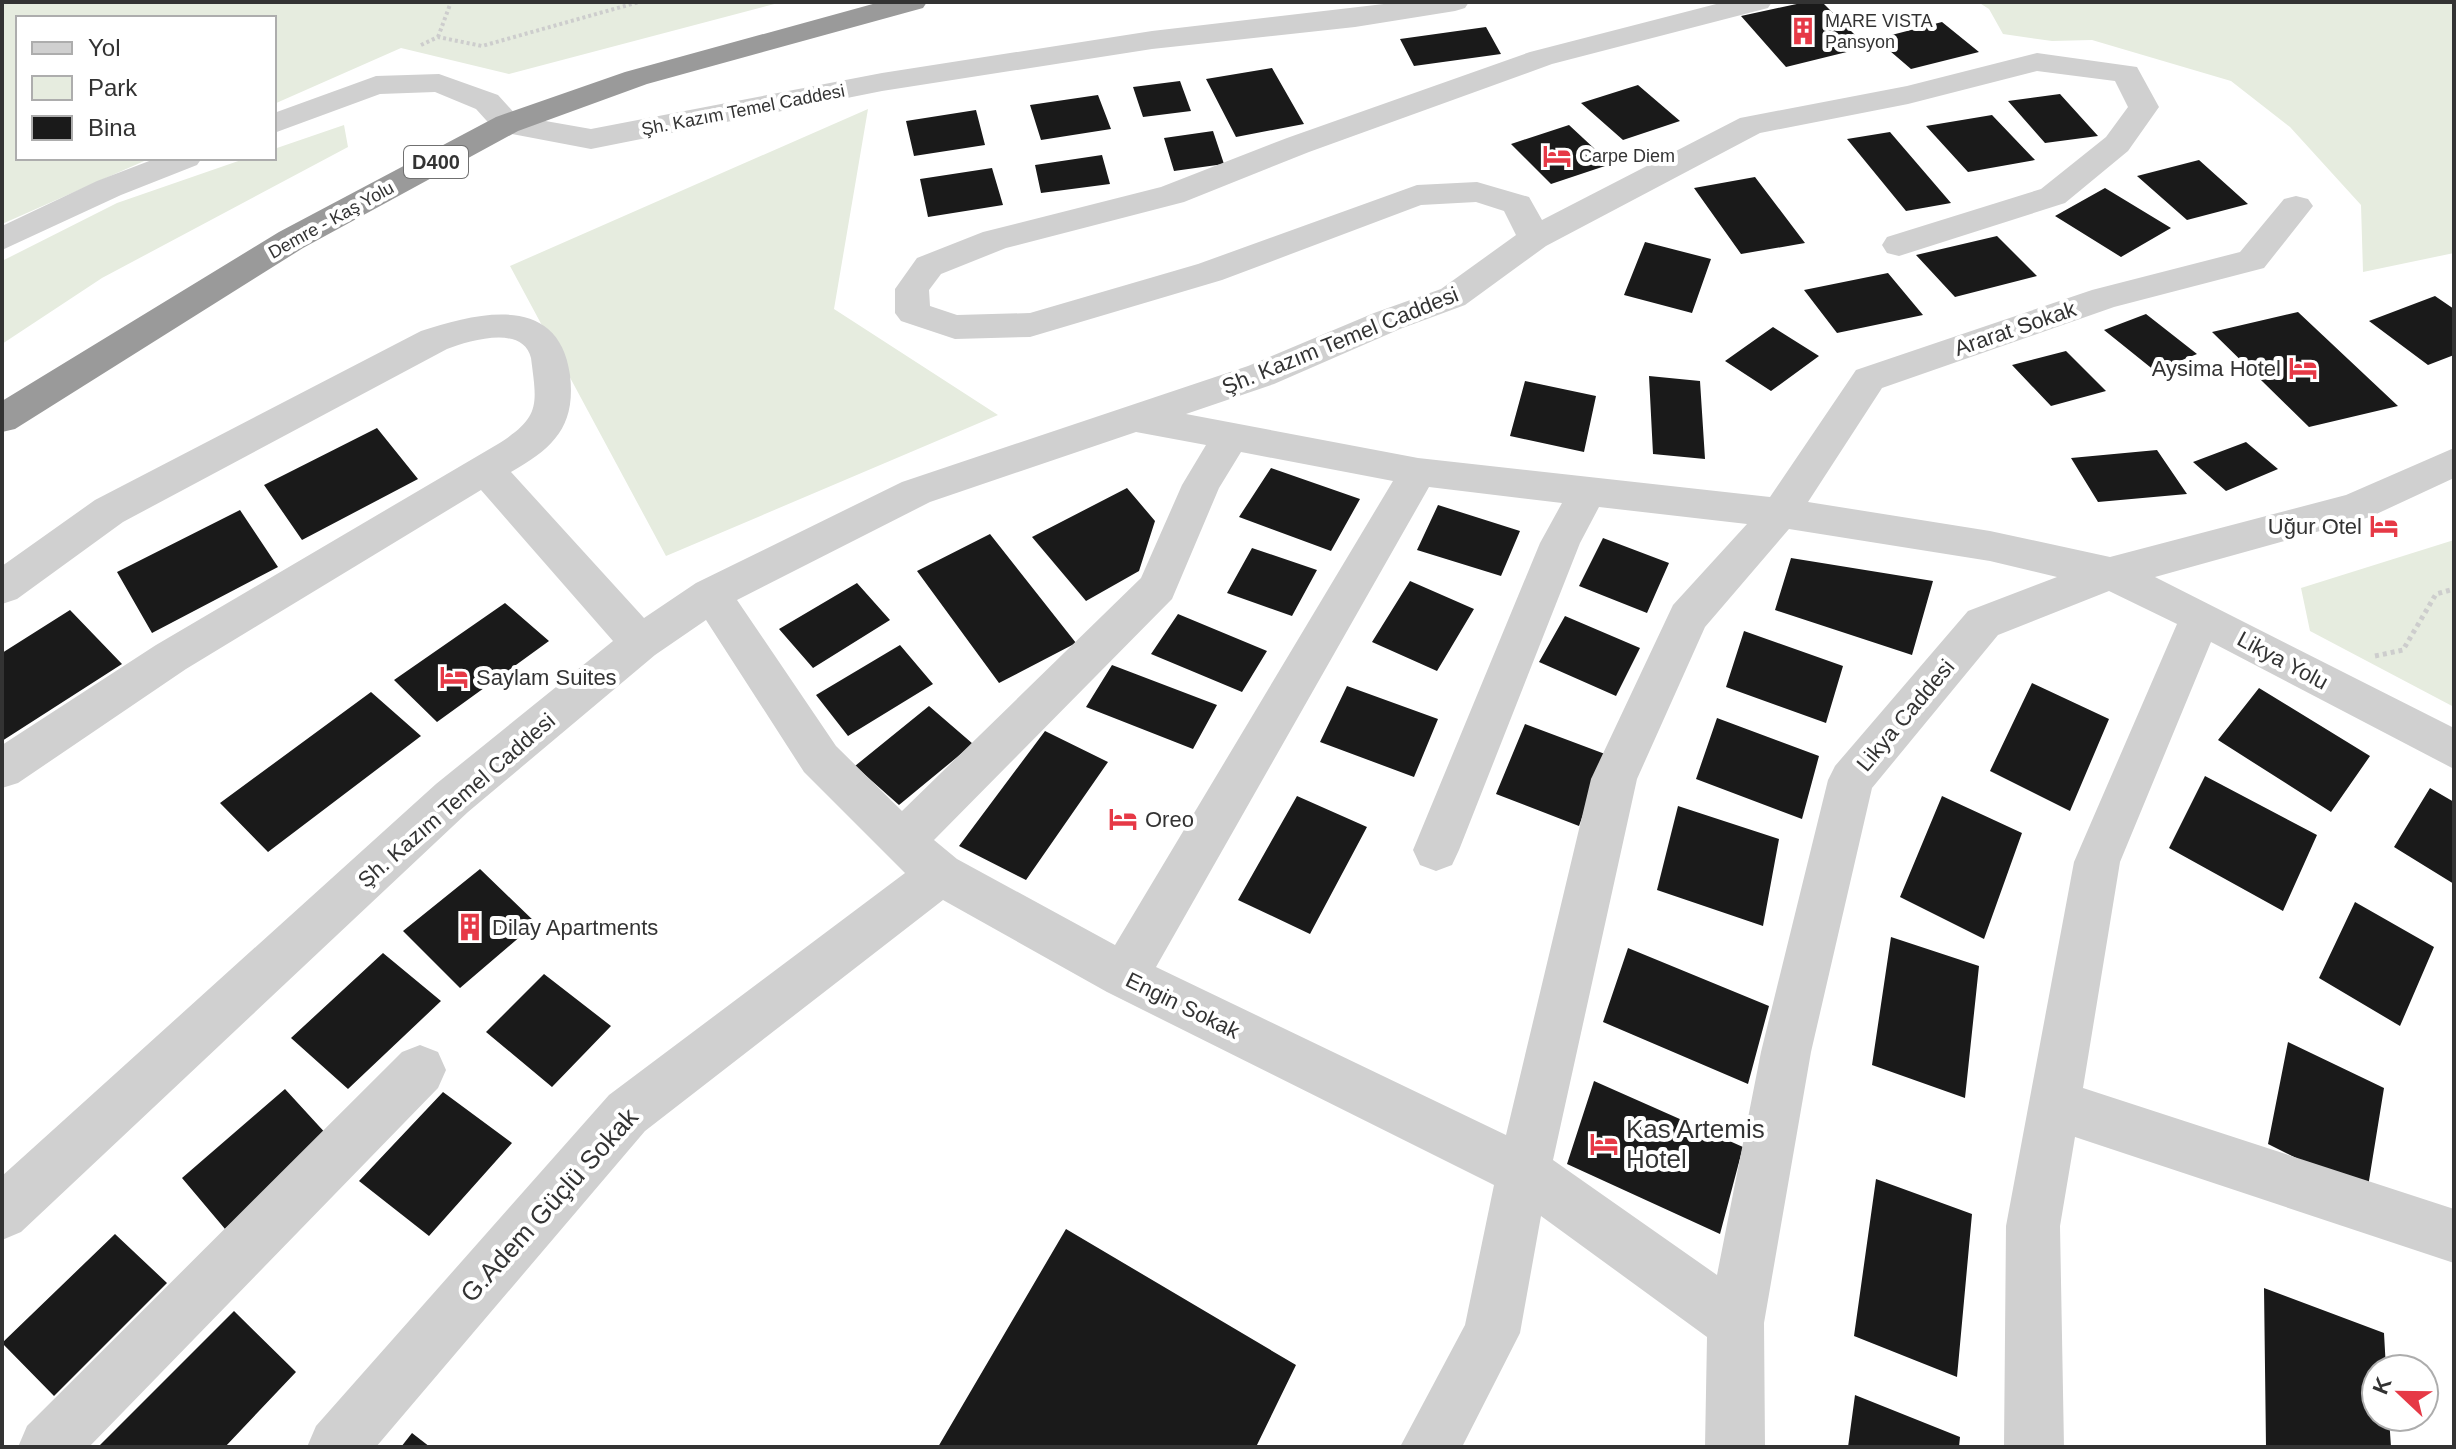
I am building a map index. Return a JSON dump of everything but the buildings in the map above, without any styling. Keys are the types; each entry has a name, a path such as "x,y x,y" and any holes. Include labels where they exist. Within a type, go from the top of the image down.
{"highway":[{"name":"Demre - Kaş Yolu","path":"2,419 291,240 507,124 636,78 913,2"}],"street":[{"name":"Şh. Kazım Temel Caddesi","path":"507,124 591,139 882,82 1152,40 1355,18 1455,2"},
{"path":"1534,238 1517,204 1477,192 1417,195 1210,272 1030,325 955,327 913,313 912,289 929,266 995,240 1172,195 1298,145 1541,58 1758,2"},
{"name":"Şh. Kazım Temel Caddesi","path":"2,1213 452,798 640,643 711,594 916,492 1261,375 1453,297 1534,238 1751,125 1908,95 2037,62 2126,73 2144,107 2117,144 2053,196 1899,245"},
{"path":"276,123 376,85 439,83 487,102 507,124"},
{"path":"2,239 109,188 181,160"},
{"name":"Ararat Sokak","path":"1430,1447 1492,1333 1513,1219 1614,779 1688,617 1780,513 1869,379 2104,298 2252,260 2296,206"},
{"path":"2,588 109,511 434,340 472,329 517,329 533,335 546,346 555,402 549,418 526,444 171,657 2,769"},
{"path":"1137,419 1418,472 1780,513 1990,546 2110,573"},
{"name":"G.Adem Güçlü Sokak","path":"337,1447 627,1113 921,858 1157,588 1201,485 1232,436"},
{"name":"Likya Caddesi","path":"1735,1447 1736,1323 1786,1052 1851,780 1983,623 2110,573 2356,507 2454,462"},
{"path":"485,469 640,643"},
{"path":"1124,976 1418,472"},
{"path":"1436,850 1560,543 1589,489"},
{"name":"Likya Yolu","path":"2110,573 2201,617 2454,750"},
{"name":"Engin Sokak","path":"711,594 820,759 921,858 1124,976 1526,1173 1736,1323"},
{"path":"2034,1447 2033,1226 2097,862 2201,617"},
{"path":"48,1447 420,1070"},
{"path":"2054,1104 2454,1236"}],"path":[{"path":"438,37 451,2"},
{"path":"376,85 385,62 438,37 482,46 639,2"},
{"path":"2360,659 2403,650 2436,594 2454,589"}],"green space":[{"path":"2,2 782,2 509,74 401,48 276,103 276,16 16,16 16,160 146,160 2,224"},
{"path":"1978,2 2454,2 2454,253 2363,272 2361,205 2290,127 2231,81 2092,40 2052,41 2003,34 1989,9"},
{"path":"868,109 834,309 998,415 666,556 510,266"},
{"path":"344,125 348,147 102,278 2,344 2,261 117,203 241,160 276,160 276,148"},
{"path":"2454,540 2454,707 2310,631 2301,588"}],"place":[{"name":"MARE VISTA Pansyon","path":"1803,31"},
{"name":"Carpe Diem","path":"1557,156"},
{"name":"Aysima Hotel","path":"2303,368"},
{"name":"Uğur Otel","path":"2384,526"},
{"name":"Saylam Suites","path":"454,677"},
{"name":"Oreo","path":"1123,819"},
{"name":"Dilay Apartments","path":"470,927"},
{"name":"Kas Artemis Hotel","path":"1604,1144"}]}
